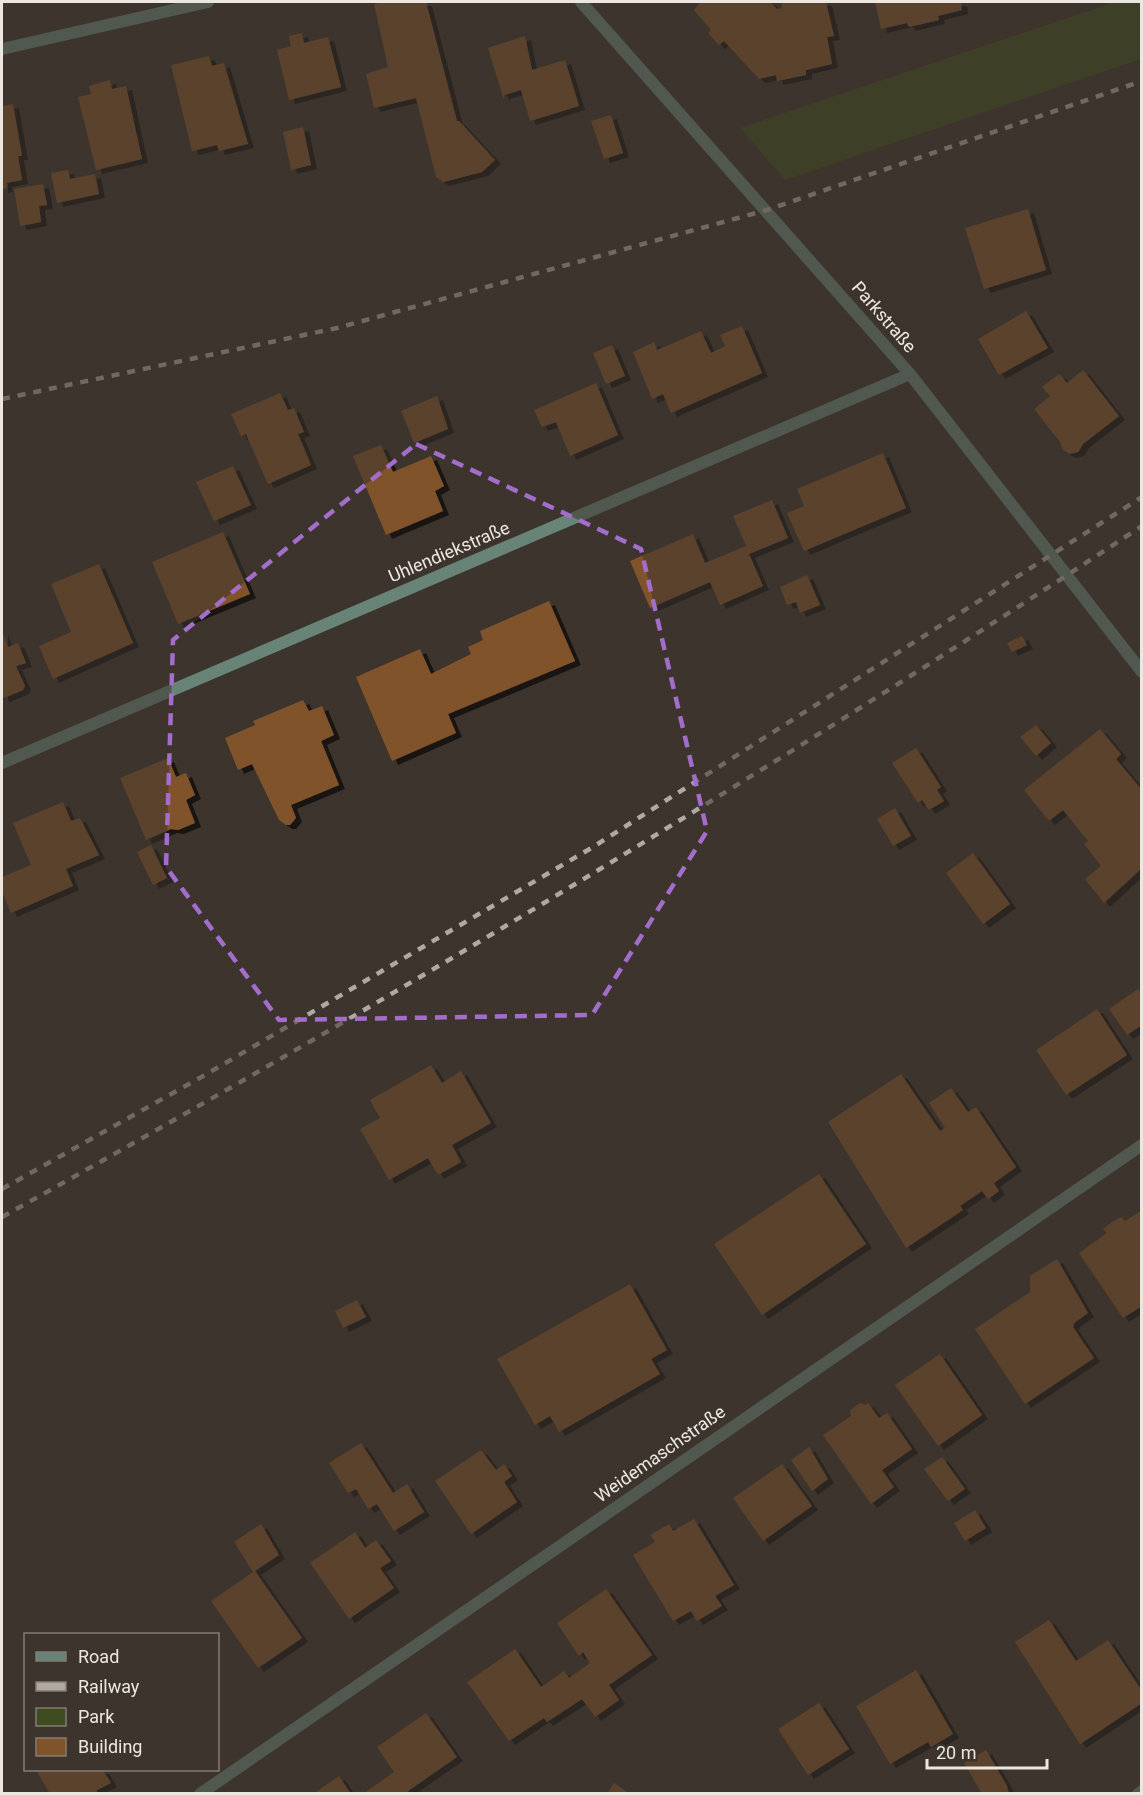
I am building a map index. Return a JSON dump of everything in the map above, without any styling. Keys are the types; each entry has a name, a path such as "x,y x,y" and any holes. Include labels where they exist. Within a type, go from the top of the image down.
{"street":[{"path":"2,49 208,2"},
{"name":"Parkstraße","path":"581,2 910,374 1142,672"},
{"name":"Uhlendiekstraße","path":"2,764 910,374"},
{"name":"Weidemaschstraße","path":"200,1794 1142,1145"}],"highlighted area":[{"path":"416,444 641,549 707,831 592,1015 279,1020 166,867 173,640"}],"green space":[{"path":"1109,2 1141,2 1141,59 785,180 740,128 1109,4"}],"building":[{"path":"426,2 457,121 495,160 482,172 443,182 436,177 416,98 374,108 366,74 388,67 374,4"},
{"path":"701,2 770,2 777,9 782,8 781,2 826,2 834,36 827,37 832,64 806,70 806,75 777,81 776,75 759,79 724,41 719,45 708,33 711,30 694,10"},
{"path":"875,2 961,2 962,10 938,16 939,20 909,27 907,23 881,29"},
{"path":"302,33 304,43 328,37 341,87 289,100 277,50 291,46 289,36"},
{"path":"525,36 532,70 565,60 579,106 530,121 521,90 504,95 504,100 488,48"},
{"path":"209,56 212,66 224,63 248,144 219,151 217,145 192,151 171,65"},
{"path":"110,80 112,89 126,86 142,159 96,170 78,97 91,94 89,86"},
{"path":"13,104 22,156 18,156 22,180 6,183 7,188 2,189 2,106"},
{"path":"611,115 623,153 604,159 591,121"},
{"path":"303,127 311,165 291,170 283,132"},
{"path":"68,170 70,179 95,174 99,194 57,203 51,173"},
{"path":"43,184 47,205 39,206 41,222 20,226 14,189"},
{"path":"1028,209 1046,270 984,289 965,228"},
{"path":"1026,311 1048,348 999,375 978,339"},
{"path":"742,326 762,373 671,413 663,394 652,399 633,352 654,342 657,350 701,331 711,353 725,346 720,335"},
{"path":"612,345 625,376 606,384 593,353"},
{"path":"1083,370 1119,416 1083,444 1078,452 1070,454 1063,450 1060,442 1034,409 1050,396 1042,387 1059,374 1067,383"},
{"path":"596,383 618,435 570,456 556,422 542,427 534,410"},
{"path":"280,393 288,410 294,408 304,432 298,434 311,465 268,484 246,434 241,436 231,414"},
{"path":"437,396 448,429 414,443 401,411"},
{"path":"381,445 393,472 431,456 444,486 435,491 443,511 386,535 353,456"},
{"path":"883,453 906,508 804,551 787,513 804,506 797,489"},
{"path":"233,466 251,505 214,521 196,482"},
{"path":"772,500 788,538 749,554 763,586 720,605 710,582 650,608 630,561 693,534 705,563 746,546 733,516"},
{"path":"223,532 250,594 178,624 152,562"},
{"path":"99,564 133,643 53,679 39,646 71,632 51,584"},
{"path":"807,575 820,605 800,613 796,602 787,605 780,587"},
{"path":"549,601 575,661 448,714 456,733 392,761 356,677 420,649 431,674 471,654 468,647 483,640 480,631"},
{"path":"2,631 8,647 18,643 26,663 16,666 25,686 23,690 4,698 2,696"},
{"path":"1022,636 1027,645 1012,652 1007,643"},
{"path":"303,700 309,711 322,706 334,735 321,741 339,785 291,805 296,818 290,825 286,825 279,820 252,764 238,770 225,738 255,725 253,721"},
{"path":"1036,725 1051,743 1036,756 1020,737"},
{"path":"1100,729 1121,754 1116,759 1142,790 1142,868 1104,903 1085,879 1101,866 1084,844 1088,841 1063,810 1049,821 1024,790"},
{"path":"916,748 941,787 937,790 944,801 929,810 922,800 918,803 892,763"},
{"path":"168,758 176,777 186,773 195,795 186,800 195,823 178,830 171,829 146,840 120,778"},
{"path":"63,802 71,821 80,818 99,855 66,869 73,886 11,913 2,892 2,877 31,865 13,823"},
{"path":"895,808 911,836 893,846 877,819"},
{"path":"151,845 167,878 153,885 137,852"},
{"path":"973,853 1010,904 983,924 946,873"},
{"path":"1138,989 1142,994 1142,1025 1127,1035 1109,1009"},
{"path":"1097,1009 1127,1055 1066,1095 1036,1050"},
{"path":"431,1065 442,1083 461,1071 491,1123 452,1145 461,1162 438,1175 428,1158 389,1180 360,1129 380,1118 370,1100"},
{"path":"901,1074 940,1131 945,1128 929,1103 951,1088 968,1112 976,1107 1016,1167 994,1183 999,1191 988,1199 982,1191 960,1206 963,1210 906,1248 828,1122"},
{"path":"819,1174 866,1244 762,1315 714,1244"},
{"path":"1142,1210 1142,1306 1123,1318 1079,1253 1107,1233 1103,1229 1112,1222 1121,1217 1125,1221"},
{"path":"1057,1259 1088,1313 1074,1323 1073,1327 1094,1358 1025,1404 975,1329 1030,1292 1030,1276"},
{"path":"630,1284 667,1350 651,1359 660,1374 559,1432 550,1416 535,1425 497,1359"},
{"path":"357,1300 366,1317 343,1328 335,1311"},
{"path":"940,1354 982,1415 938,1446 895,1385"},
{"path":"860,1403 866,1405 868,1403 879,1418 887,1413 912,1449 882,1470 894,1487 871,1504 823,1435 851,1416 850,1410"},
{"path":"361,1443 393,1493 407,1484 424,1512 394,1531 377,1504 368,1509 356,1489 348,1493 329,1463"},
{"path":"809,1447 828,1479 812,1491 791,1460"},
{"path":"481,1450 496,1470 504,1464 512,1476 504,1482 517,1502 471,1534 435,1481"},
{"path":"942,1457 965,1489 948,1501 924,1469"},
{"path":"782,1464 812,1506 763,1541 733,1498"},
{"path":"975,1510 986,1528 965,1541 954,1523"},
{"path":"694,1519 734,1585 715,1596 722,1606 697,1621 691,1611 673,1621 633,1555 655,1542 650,1535 669,1524 673,1531"},
{"path":"261,1524 279,1555 255,1571 302,1638 258,1668 211,1601 253,1572 234,1542"},
{"path":"355,1532 365,1548 376,1540 391,1561 380,1568 394,1588 349,1619 310,1563"},
{"path":"606,1589 652,1655 609,1685 619,1700 595,1717 582,1699 547,1722 544,1718 509,1741 467,1682 515,1649 541,1687 564,1671 569,1678 590,1663 583,1652 579,1656 557,1623"},
{"path":"1049,1620 1076,1661 1108,1640 1142,1691 1142,1703 1080,1744 1015,1642"},
{"path":"916,1670 953,1734 931,1747 928,1742 890,1764 856,1706"},
{"path":"819,1703 849,1749 808,1775 778,1729"},
{"path":"426,1713 457,1757 408,1791 410,1794 363,1794 394,1772 377,1747"},
{"path":"986,1750 1007,1786 1009,1794 982,1794 964,1763"},
{"path":"37,1771 104,1771 111,1783 97,1790 97,1794 50,1794"},
{"path":"339,1776 351,1794 313,1794"},
{"path":"614,1783 630,1794 607,1794"}],"railway":[{"path":"2,399 337,328 767,210 1142,81"},
{"path":"2,1189 205,1075 593,847 1142,497"},
{"path":"2,1217 292,1052 578,882 862,707 1142,526"}]}
